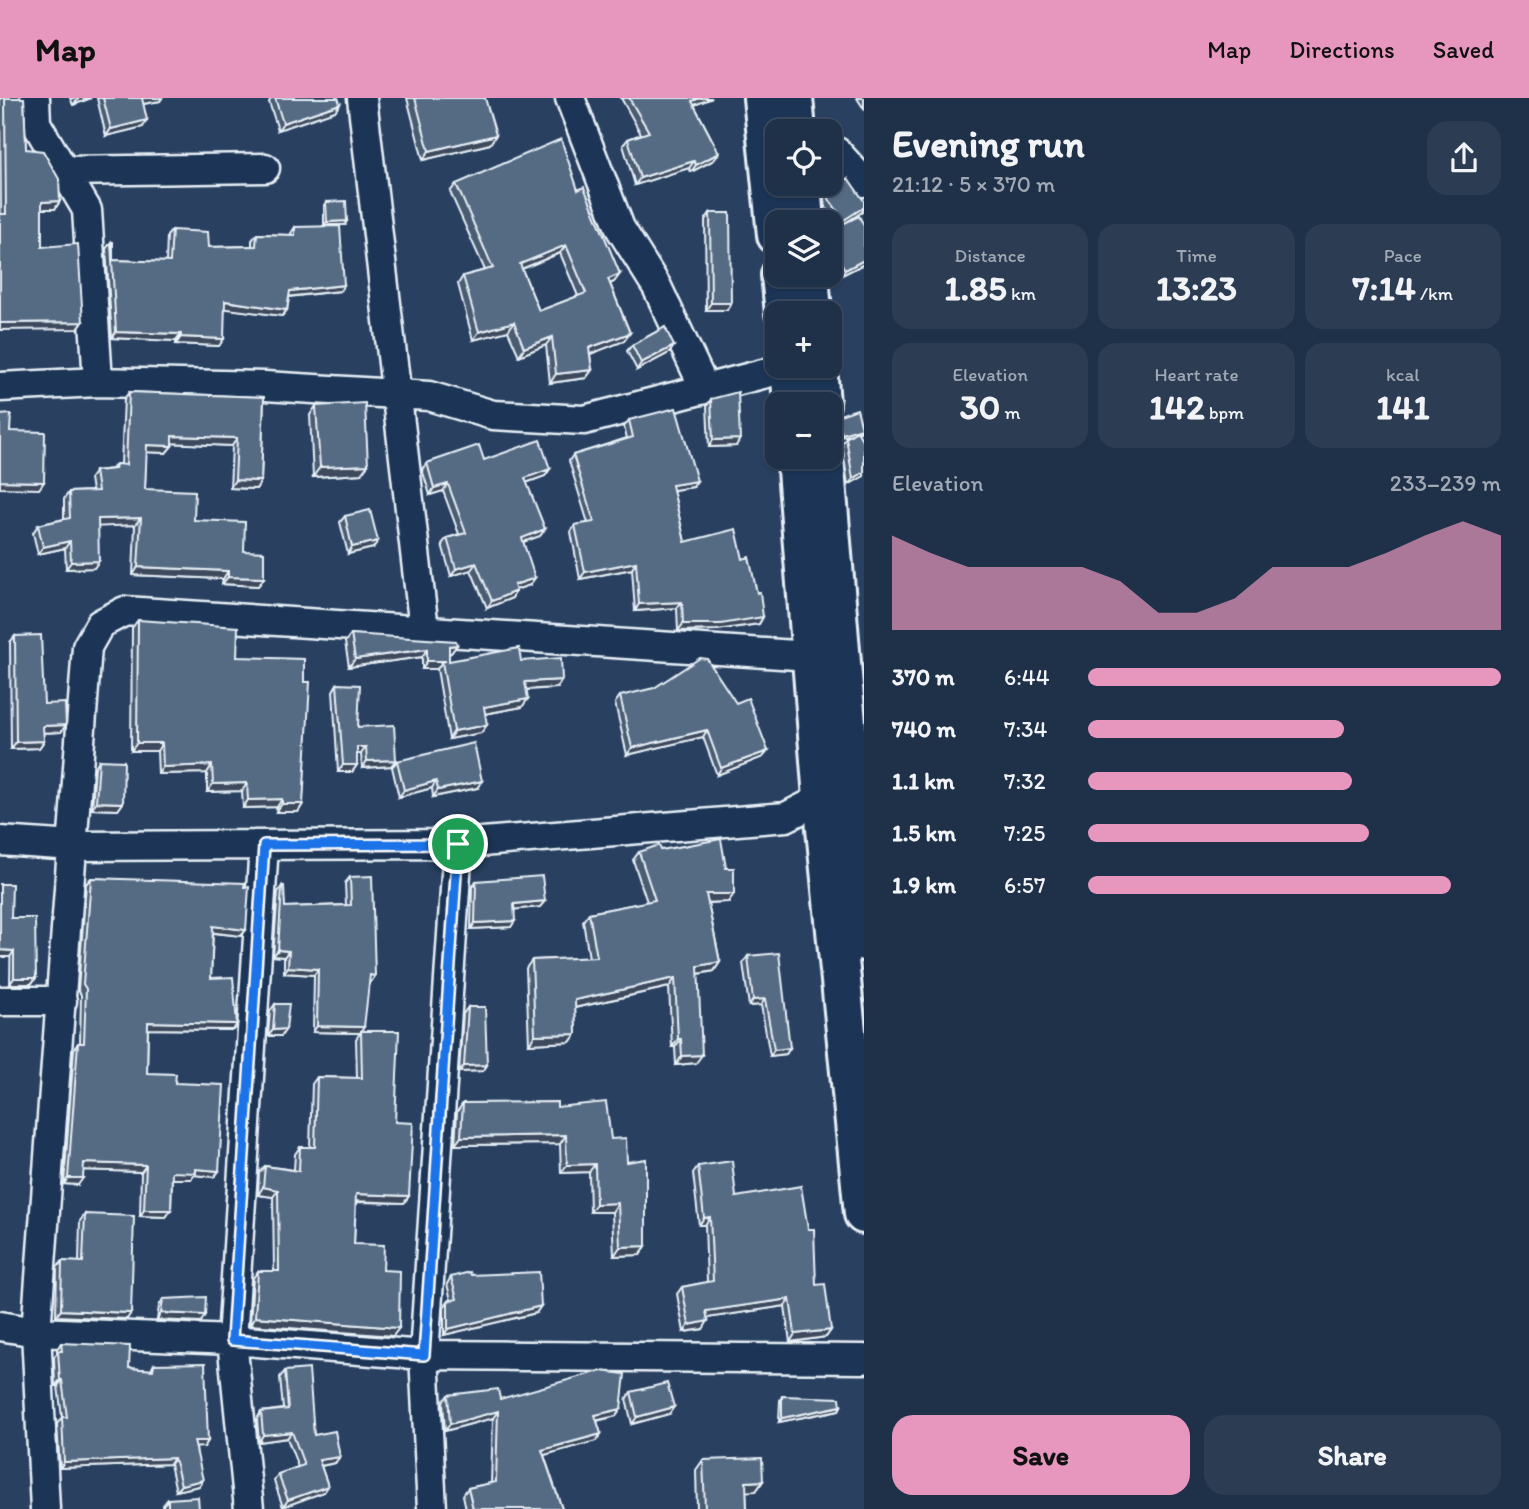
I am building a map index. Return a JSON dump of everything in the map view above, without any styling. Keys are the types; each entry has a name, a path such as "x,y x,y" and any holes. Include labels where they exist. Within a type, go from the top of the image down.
{"main road":[{"path":"763,98 774,210"},
{"path":"793,98 795,119"},
{"path":"799,378 810,392"},
{"path":"797,469 811,656 841,772 864,941"},
{"path":"825,469 864,1214"}],"street":[{"path":"34,98 36,123 87,210 98,382"},
{"path":"362,98 424,629"},
{"path":"570,98 620,229 657,287 704,387"},
{"path":"842,157 864,181"},
{"path":"64,171 265,168"},
{"path":"0,387 98,382 395,394 429,396 493,415 584,420 704,387 780,378"},
{"path":"45,1509 36,1332 87,647 100,624 125,611 811,656"},
{"path":"0,841 74,846 458,844 786,817 841,772"},
{"path":"432,1509 424,1355 458,844"},
{"path":"249,1509 232,1340 264,845"},
{"path":"0,1001 62,1001"},
{"path":"0,1326 36,1332 232,1340 424,1355 864,1359"}],"building":[{"path":"5,98 24,98 26,149 43,151 59,179 60,201 42,202 42,247 78,244 83,322 0,323 0,214 6,214"},
{"path":"103,98 142,98 147,120 111,129"},
{"path":"275,98 338,98 340,104 283,123"},
{"path":"415,98 485,98 496,135 429,151"},
{"path":"629,98 700,98 692,101 719,153 696,165 694,161 640,178 628,139 649,132"},
{"path":"561,139 578,190 584,187 620,274 608,279 630,333 589,348 592,370 556,374 552,337 524,348 514,322 479,332 463,276 493,268 456,184","holes":["566,245 586,293 539,311 520,264"]},
{"path":"848,178 864,201 864,207 844,220 842,210 837,210 829,199 829,196 842,196 842,182"},
{"path":"346,201 347,221 327,222 326,202"},
{"path":"710,213 730,213 731,303 711,303"},
{"path":"859,216 864,226 864,260 845,270 842,264 842,224"},
{"path":"340,226 344,285 290,291 287,310 225,301 224,339 181,337 181,334 116,332 111,242 113,260 170,262 172,230 208,232 209,247 256,246 257,234 295,235 295,227"},
{"path":"665,327 674,346 641,363 632,345"},
{"path":"129,392 264,397 261,481 235,480 237,438 172,436 172,446 147,445 145,489 195,491 194,520 245,522 244,551 264,552 264,578 228,577 228,571 138,567 141,518 98,519 99,561 71,562 70,541 43,547 38,525 70,518 69,492 98,491 95,471 115,469 116,464 126,465"},
{"path":"738,392 740,439 713,440 711,399"},
{"path":"365,403 368,465 320,467 316,406"},
{"path":"676,408 697,481 672,485 685,542 736,529 743,559 749,557 757,593 760,592 763,617 721,624 683,624 682,602 639,604 636,562 585,572 575,525 594,522 573,455 633,437 629,420"},
{"path":"857,409 862,428 842,434 842,414"},
{"path":"11,414 10,431 45,432 44,482 0,481 0,415"},
{"path":"857,431 864,443 864,472 853,479 846,438"},
{"path":"540,440 550,469 525,478 545,529 522,538 535,578 514,585 516,591 492,601 476,563 456,569 447,538 466,533 448,484 434,488 427,463 479,445 484,460"},
{"path":"370,510 378,541 352,547 345,516"},
{"path":"138,620 238,627 237,657 304,659 304,682 310,682 303,804 282,804 282,799 248,800 247,783 213,784 212,765 163,767 162,743 137,743"},
{"path":"351,634 456,641 457,645 449,646 449,661 519,648 521,661 561,658 562,680 525,682 528,699 484,707 487,725 454,731 442,662 446,661 427,661 427,649 355,659"},
{"path":"41,635 44,704 65,703 66,725 43,726 44,741 16,742 15,636"},
{"path":"700,658 707,659 736,703 748,698 768,751 721,768 707,730 632,748 620,696 654,688"},
{"path":"337,684 360,685 358,727 394,725 396,760 367,761 366,747 357,747 357,765 343,765"},
{"path":"474,743 482,781 438,790 436,781 404,790 397,761"},
{"path":"99,760 124,761 123,803 96,802"},
{"path":"721,839 726,868 734,868 734,894 706,894 720,962 698,966 702,1055 682,1056 681,1039 678,1039 675,978 575,1000 576,1034 535,1035 532,960 597,957 589,913 655,900 639,852 659,845 661,850"},
{"path":"372,876 375,976 370,975 364,1027 317,1026 318,969 288,967 289,951 278,950 282,886 285,907 351,905 350,877"},
{"path":"542,876 545,901 514,904 515,921 475,923 476,881"},
{"path":"91,878 245,883 244,887 249,887 246,930 213,926 211,978 233,977 237,1024 148,1022 147,1073 176,1074 175,1083 224,1085 219,1171 196,1169 196,1173 172,1172 171,1210 144,1210 146,1165 84,1163 83,1178 68,1178 78,1043 84,1043 86,989 83,984"},
{"path":"0,884 12,884 11,918 35,918 36,978 14,978 14,951 0,950"},
{"path":"779,953 790,1048 774,1050 765,999 753,1000 748,956"},
{"path":"275,1004 289,1004 286,1029 273,1030"},
{"path":"468,1007 485,1007 487,1065 464,1066"},
{"path":"361,1031 399,1031 395,1122 413,1123 409,1196 356,1194 354,1244 384,1245 383,1270 400,1271 399,1328 255,1317 258,1271 279,1271 278,1190 263,1187 265,1166 299,1171 300,1147 315,1147 317,1077 362,1078"},
{"path":"557,1102 557,1107 606,1102 611,1139 626,1138 627,1162 646,1159 646,1246 620,1247 618,1203 596,1204 595,1164 567,1165 566,1135 461,1137 463,1103"},
{"path":"732,1161 736,1197 801,1186 808,1229 814,1229 816,1285 825,1284 831,1330 795,1334 790,1299 706,1311 708,1321 689,1325 682,1287 713,1281 710,1217 704,1218 698,1166"},
{"path":"85,1214 134,1216 131,1313 61,1310 62,1261 83,1262"},
{"path":"470,1272 471,1275 539,1272 541,1306 448,1329 448,1301 457,1299 451,1277"},
{"path":"206,1297 205,1315 161,1313 163,1299"},
{"path":"61,1343 130,1346 129,1368 153,1370 154,1364 205,1363 208,1441 194,1441 203,1480 181,1485 174,1458 64,1462 62,1417 67,1417 60,1380 58,1351 62,1351"},
{"path":"309,1369 314,1435 335,1431 340,1457 319,1460 328,1486 288,1500 278,1474 304,1465 292,1432 263,1435 261,1412 288,1409 285,1371"},
{"path":"600,1371 625,1374 621,1409 595,1415 601,1434 542,1450 562,1509 473,1509 468,1488 496,1482 498,1411 450,1424 448,1395 498,1389 500,1399"},
{"path":"667,1383 674,1407 637,1417 631,1392"},
{"path":"782,1396 840,1398 841,1406 782,1418"},
{"path":"762,1458 763,1481 746,1482 747,1509 705,1509 703,1460"},
{"path":"198,1497 199,1509 168,1509 168,1499"}],"route":[{"path":"458,844 424,1355 232,1340 264,845 458,844"}]}
